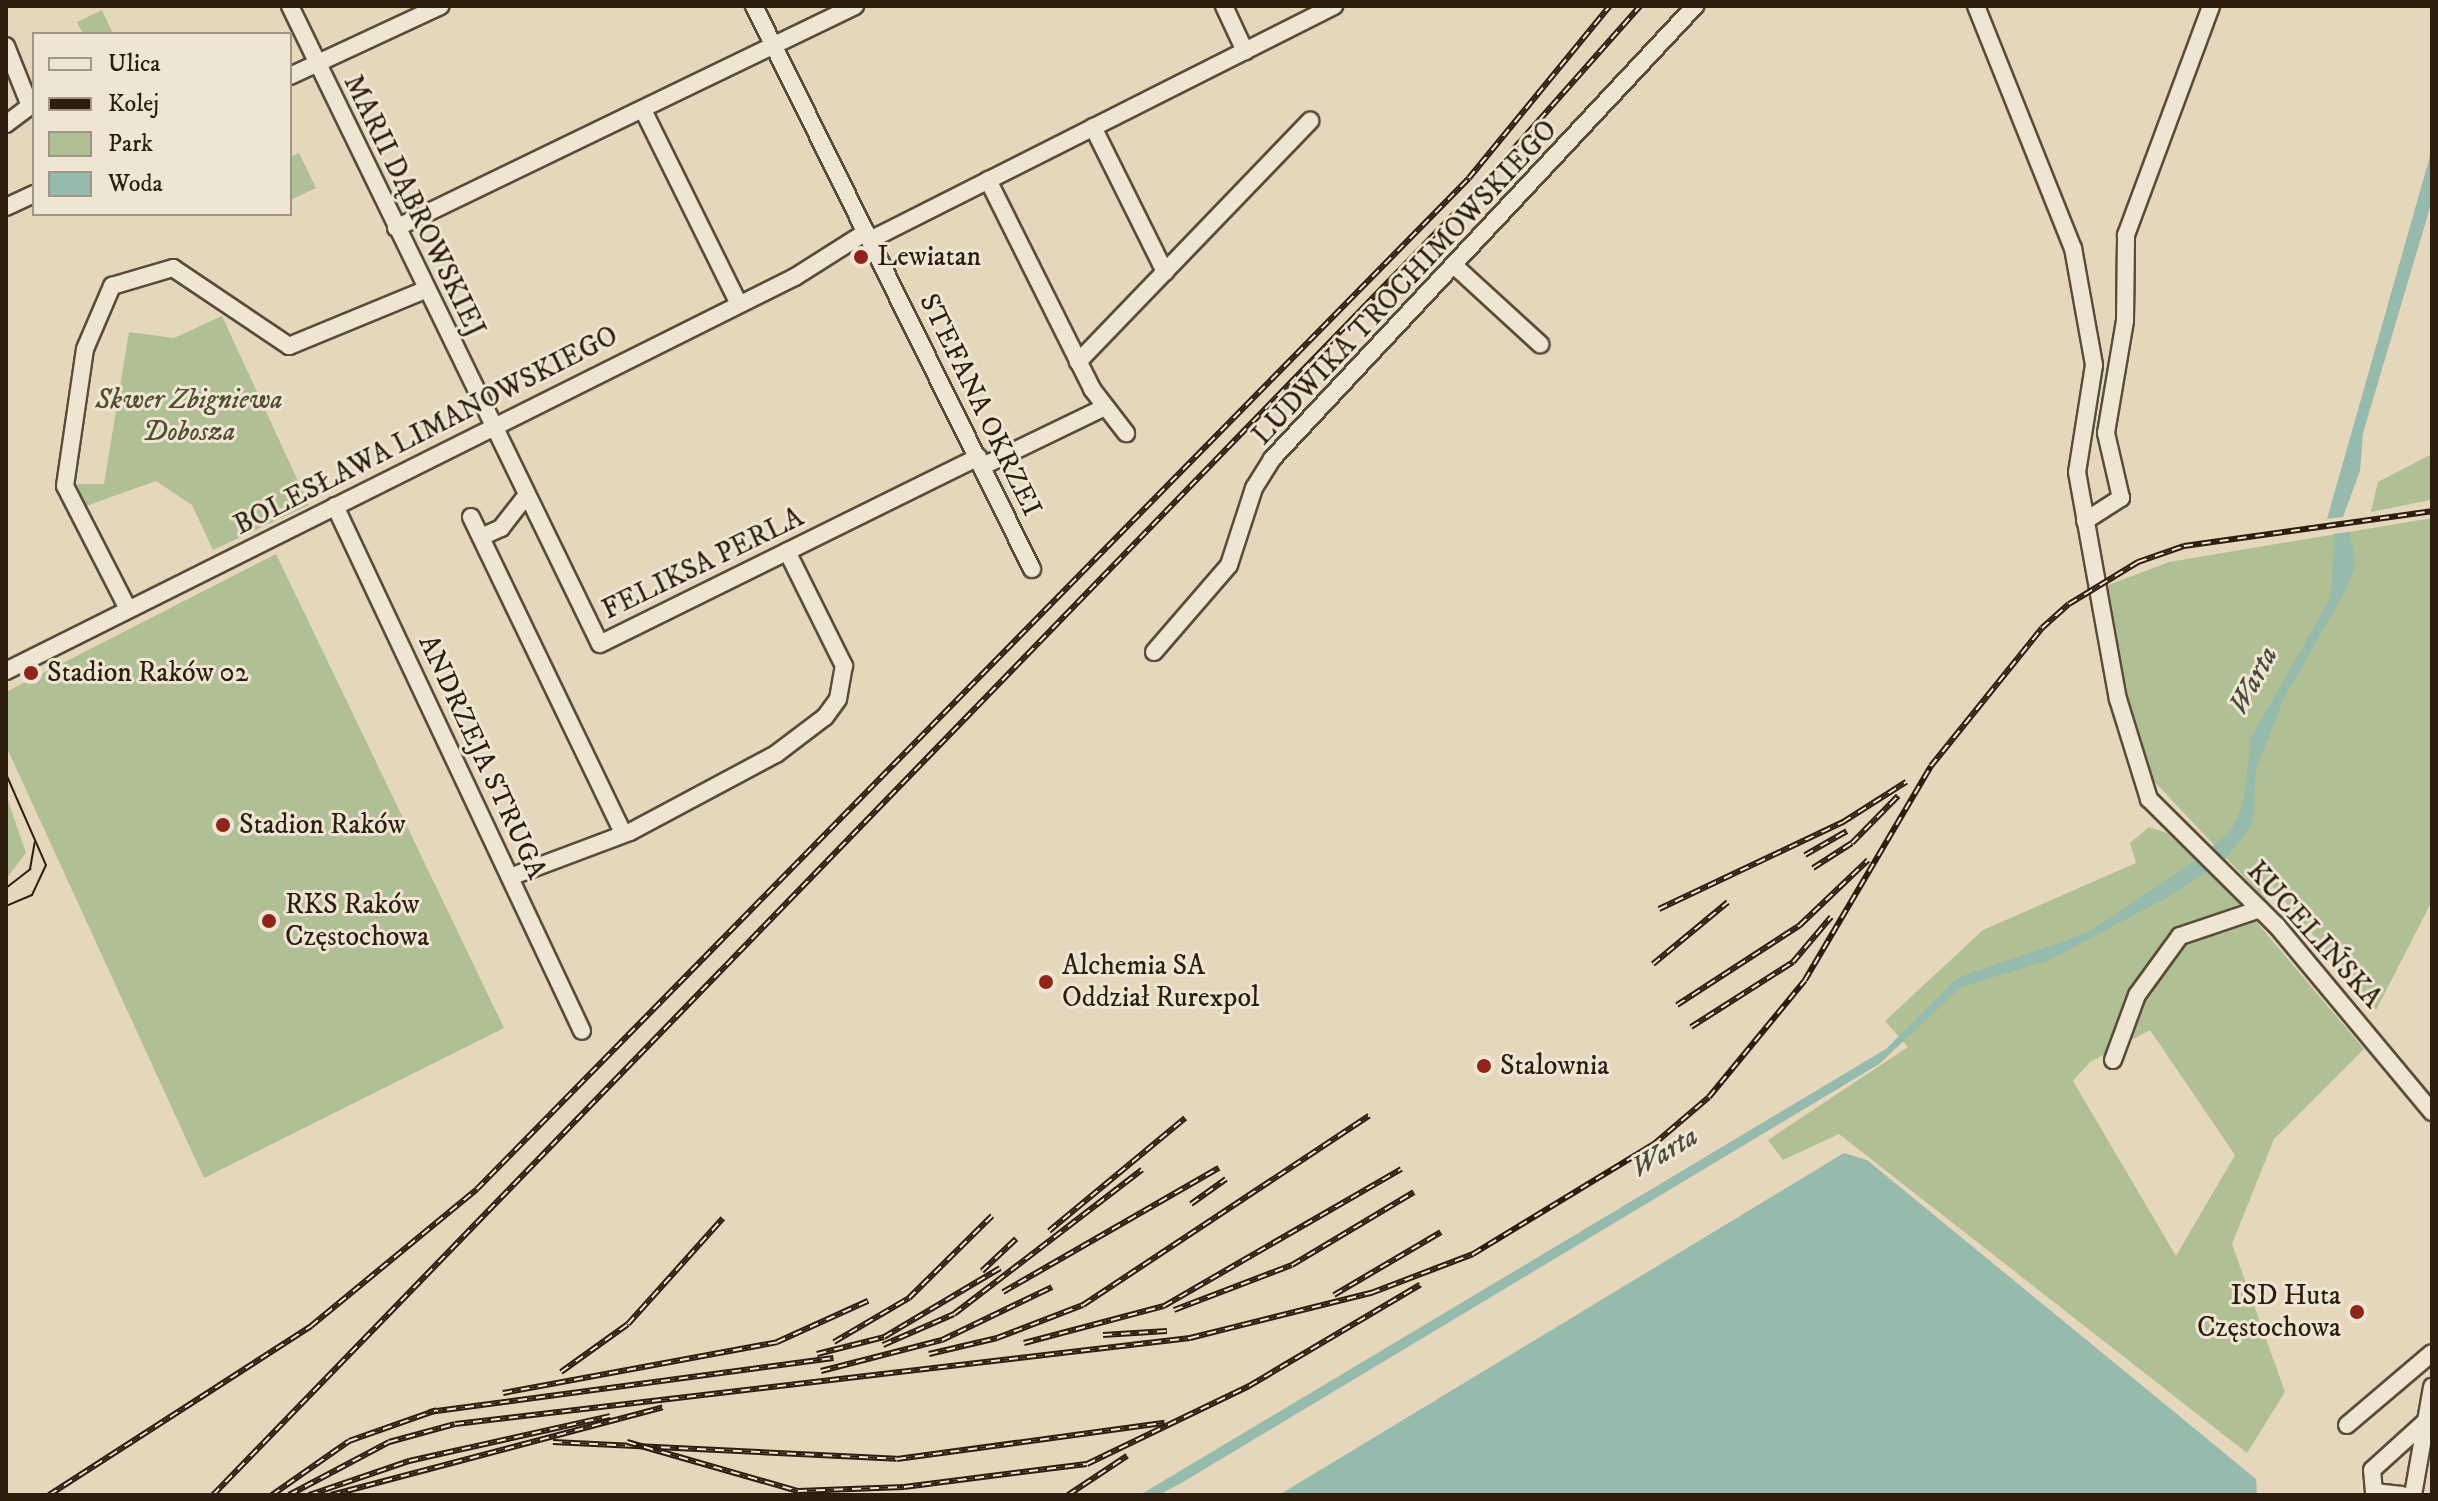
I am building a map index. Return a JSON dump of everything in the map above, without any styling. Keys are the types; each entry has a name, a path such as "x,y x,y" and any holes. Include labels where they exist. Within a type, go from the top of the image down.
{"street":[{"name":"MARII DĄBROWSKIEJ","path":"290,6 492,428"},
{"path":"292,75 441,6"},
{"name":"STEFANA OKRZEI","path":"754,6 1032,569"},
{"path":"396,228 855,6"},
{"path":"1224,6 1245,51"},
{"name":"LUDWIKA TROCHIMOWSKIEGO","path":"1154,652 1229,565 1254,488 1272,459 1457,268 1695,6"},
{"path":"1976,6 2073,248 2094,365 2077,472 2085,521 2121,498 2106,433 2125,321 2126,235 2211,6"},
{"name":"BOLESŁAWA LIMANOWSKIEGO","path":"6,671 1329,7"},
{"path":"6,46 30,106 6,124"},
{"path":"643,110 739,304"},
{"path":"1078,362 1310,121"},
{"path":"1093,127 1165,272"},
{"path":"988,180 1103,408 1126,433"},
{"path":"6,207 32,195"},
{"path":"128,609 65,486 85,349 112,286 173,268 289,346 425,290"},
{"path":"1457,268 1540,344"},
{"name":"FELIKSA PERLA","path":"492,428 600,644 787,551 1103,408"},
{"path":"481,537 501,528 526,496"},
{"name":"ANDRZEJA STRUGA","path":"335,506 582,1031"},
{"path":"471,517 623,833"},
{"name":"KUCELIŃSKA","path":"2085,521 2118,699 2149,799 2260,909 2432,1112"},
{"path":"510,877 623,833 776,754 838,699 844,666 787,551"},
{"path":"2113,1060 2137,995 2180,936 2260,909"},
{"path":"2347,1425 2432,1353"},
{"path":"2413,1495 2432,1387"},
{"path":"2402,1495 2374,1492 2372,1470 2426,1421"}],"green space":[{"path":"102,10 112,32 82,32 77,22"},
{"path":"299,153 316,188 292,199 292,156"},
{"name":"Skwer Zbigniewa Dobosza","path":"222,316 309,505 213,550 192,505 156,481 86,506 77,484 104,484 129,332 174,338"},
{"path":"2432,454 2432,508 2430,500 2371,512 2378,482"},
{"path":"2432,518 2432,901 2376,1010 2272,886 2265,899 2150,777 2129,714 2103,587 2169,562"},
{"name":"RKS Raków Częstochowa","path":"276,554 504,1028 204,1178 6,746 6,692"},
{"path":"6,795 26,853 6,879"},
{"path":"2149,827 2167,833 2237,899 2364,1049 2274,1139 2232,1244 2285,1392 2247,1453 1839,1134 1783,1160 1768,1140 1908,1047 1885,1021 1983,930 2136,863 2130,843","holes":["2150,1030 2235,1155 2176,1256 2073,1081 2090,1062"]}],"water":[{"path":"2432,149 2432,201 2363,433 2360,471 2343,517 2327,519"},
{"path":"2349,532 2356,563 2348,586 2284,698 2256,770 2252,825 2224,861 2211,848 2232,829 2243,804 2251,738 2331,597 2334,534"},
{"path":"2198,859 2210,870 2171,895 2050,960 1961,987 1879,1064 1183,1482 1159,1495 1140,1495 1886,1049 1957,978 2087,933"},
{"path":"1844,1153 1867,1160 2256,1479 2257,1495 1279,1495"}],"tram line":[{"path":"6,774 46,865 32,895 6,906"},
{"path":"6,888 30,869 35,842"}],"railway":[{"path":"49,1495 311,1326 477,1189 1469,178 1610,6"},
{"path":"213,1495 1480,187 1640,6"},
{"path":"289,1495 389,1442 455,1424 1190,1338 1371,1293 1473,1254 1654,1144 1709,1097 1805,980 1931,766 2042,628 2069,604 2138,562 2184,546 2432,511"},
{"path":"1659,909 1843,822 1906,782"},
{"path":"1813,868 1852,843 1898,796"},
{"path":"1805,855 1847,831"},
{"path":"1677,1005 1800,925 1868,860"},
{"path":"1653,964 1728,902"},
{"path":"1691,1027 1793,962 1831,917"},
{"path":"929,1354 997,1338 1083,1305 1369,1116"},
{"path":"1049,1231 1185,1118"},
{"path":"1003,1292 1219,1168"},
{"path":"1024,1343 1164,1306 1401,1169"},
{"path":"883,1345 954,1314 1142,1170"},
{"path":"1191,1204 1226,1179"},
{"path":"1174,1310 1292,1265 1414,1192"},
{"path":"834,1342 909,1298 992,1216"},
{"path":"561,1372 628,1324 723,1218"},
{"path":"1334,1295 1441,1232"},
{"path":"982,1271 1016,1239"},
{"path":"817,1354 884,1337 1000,1268"},
{"path":"627,1442 798,1491 904,1487 1087,1464 1249,1386 1420,1285"},
{"path":"821,1371 942,1340 1052,1287"},
{"path":"503,1393 777,1342 868,1301"},
{"path":"1103,1335 1167,1331"},
{"path":"429,1412 833,1358"},
{"path":"331,1495 663,1407"},
{"path":"272,1495 349,1441 437,1410"},
{"path":"309,1495 409,1461 610,1416"},
{"path":"553,1442 897,1459 1165,1423"},
{"path":"1068,1495 1127,1456"}],"place":[{"name":"Lewiatan","path":"861,257"},
{"name":"Stadion Raków 02","path":"31,673"},
{"name":"Stadion Raków","path":"223,825"},
{"name":"RKS Raków Częstochowa","path":"269,921"},
{"name":"Alchemia SA Oddział Rurexpol","path":"1046,982"},
{"name":"Stalownia","path":"1484,1066"},
{"name":"ISD Huta Częstochowa","path":"2357,1312"}],"water label":[{"name":"Warta","path":"2254,681"},
{"name":"Warta","path":"1665,1153"}]}
